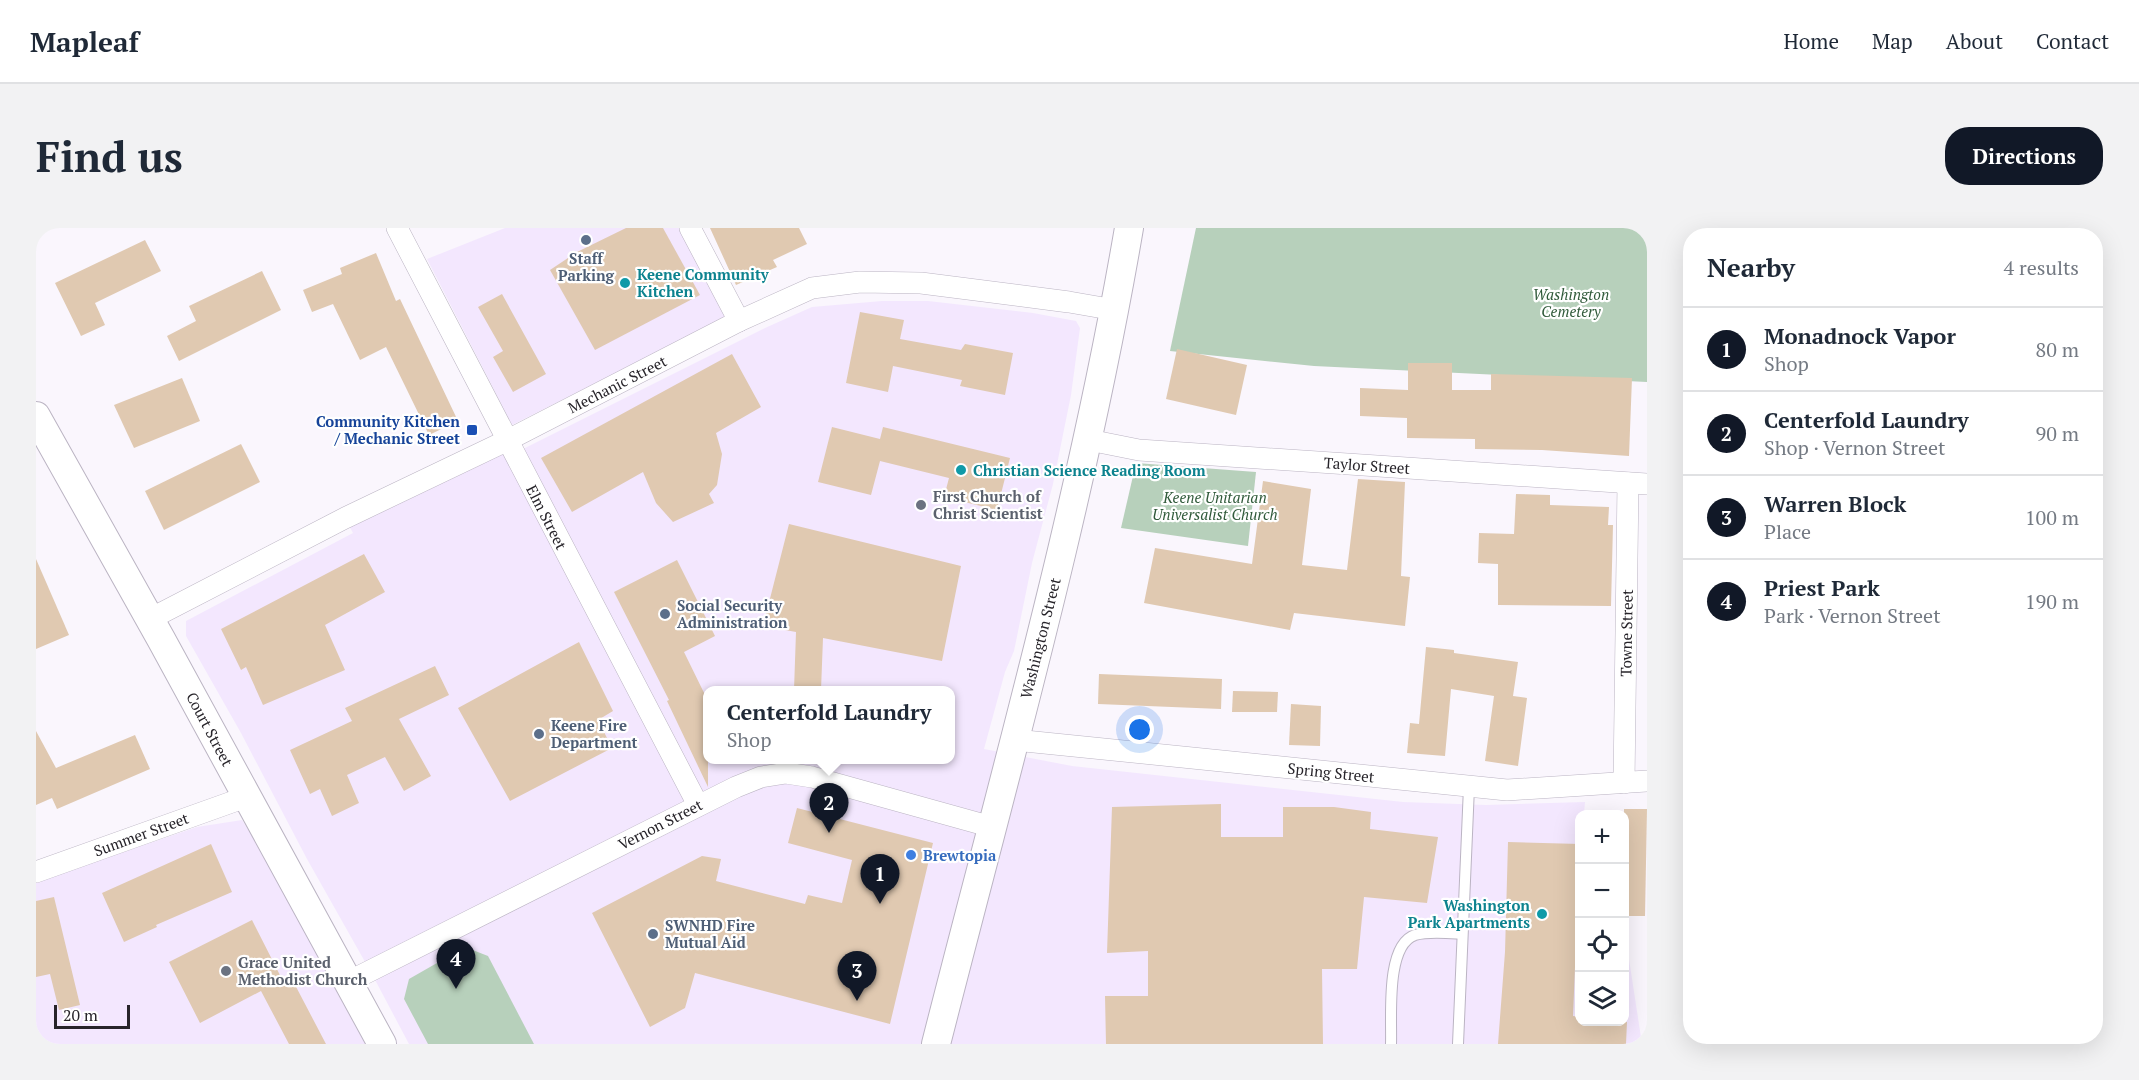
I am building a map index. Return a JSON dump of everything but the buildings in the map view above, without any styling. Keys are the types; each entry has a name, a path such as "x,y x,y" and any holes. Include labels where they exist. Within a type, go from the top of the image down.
{"main road":[{"name":"Washington Street","path":"936,1044 1015,740 1089,440 1129,228"},
{"name":"Court Street","path":"36,416 382,1044"}],"street":[{"name":"Elm Street","path":"397,228 698,805"},
{"path":"690,228 739,321"},
{"name":"Mechanic Street","path":"150,620 345,518 508,440 739,321 812,288 860,282 921,283 1115,310"},
{"name":"Taylor Street","path":"1089,440 1139,450 1637,484"},
{"name":"Towne Street","path":"1624,783 1637,484"},
{"name":"Spring Street","path":"1015,740 1469,787 1531,789 1647,781"},
{"name":"Vernon Street","path":"348,982 698,805 761,777 786,773 812,777 992,827"},
{"name":"Summer Street","path":"36,872 246,797"}],"lane":[{"path":"1458,1044 1469,787"},
{"path":"1391,1044 1393,974 1402,944 1413,936 1429,933 1462,934"}],"shaded area":[{"path":"505,228 684,228 731,315 512,425 427,259"},
{"path":"882,301 928,301 1033,313 1076,321 1080,328 1071,395 1053,484 1032,563 1014,651 1005,672 984,749 1072,766 1403,802 1486,805 1585,802 1584,810 1575,810 1575,1026 1629,1026 1629,959 1642,1044 409,1044 186,636 186,621 353,533 345,518 508,440 515,453 765,328 812,307"},
{"path":"242,820 258,845 365,1044 36,1044 36,882 197,827"}],"green space":[{"name":"Washington Cemetery","path":"1196,228 1647,228 1647,382 1314,366 1170,351"},
{"name":"Keene Unitarian Universalist Church","path":"1136,463 1256,472 1248,546 1121,528"},
{"path":"465,947 488,956 534,1044 428,1044 404,999 409,979"}],"place":[{"name":"Staff Parking","path":"586,240"},
{"name":"Keene Community Kitchen","path":"625,283"},
{"name":"Community Kitchen / Mechanic Street","path":"472,430"},
{"name":"Christian Science Reading Room","path":"961,470"},
{"name":"First Church of Christ Scientist","path":"921,505"},
{"name":"Social Security Administration","path":"665,614"},
{"name":"Keene Fire Department","path":"539,734"},
{"name":"Centerfold Laundry","path":"829,833"},
{"name":"Brewtopia","path":"911,855"},
{"name":"Monadnock Vapor","path":"880,904"},
{"name":"Washington Park Apartments","path":"1542,914"},
{"name":"SWNHD Fire Mutual Aid","path":"653,934"},
{"name":"Grace United Methodist Church","path":"226,971"},
{"name":"Priest Park","path":"456,989"},
{"name":"Warren Block","path":"857,1001"}]}
